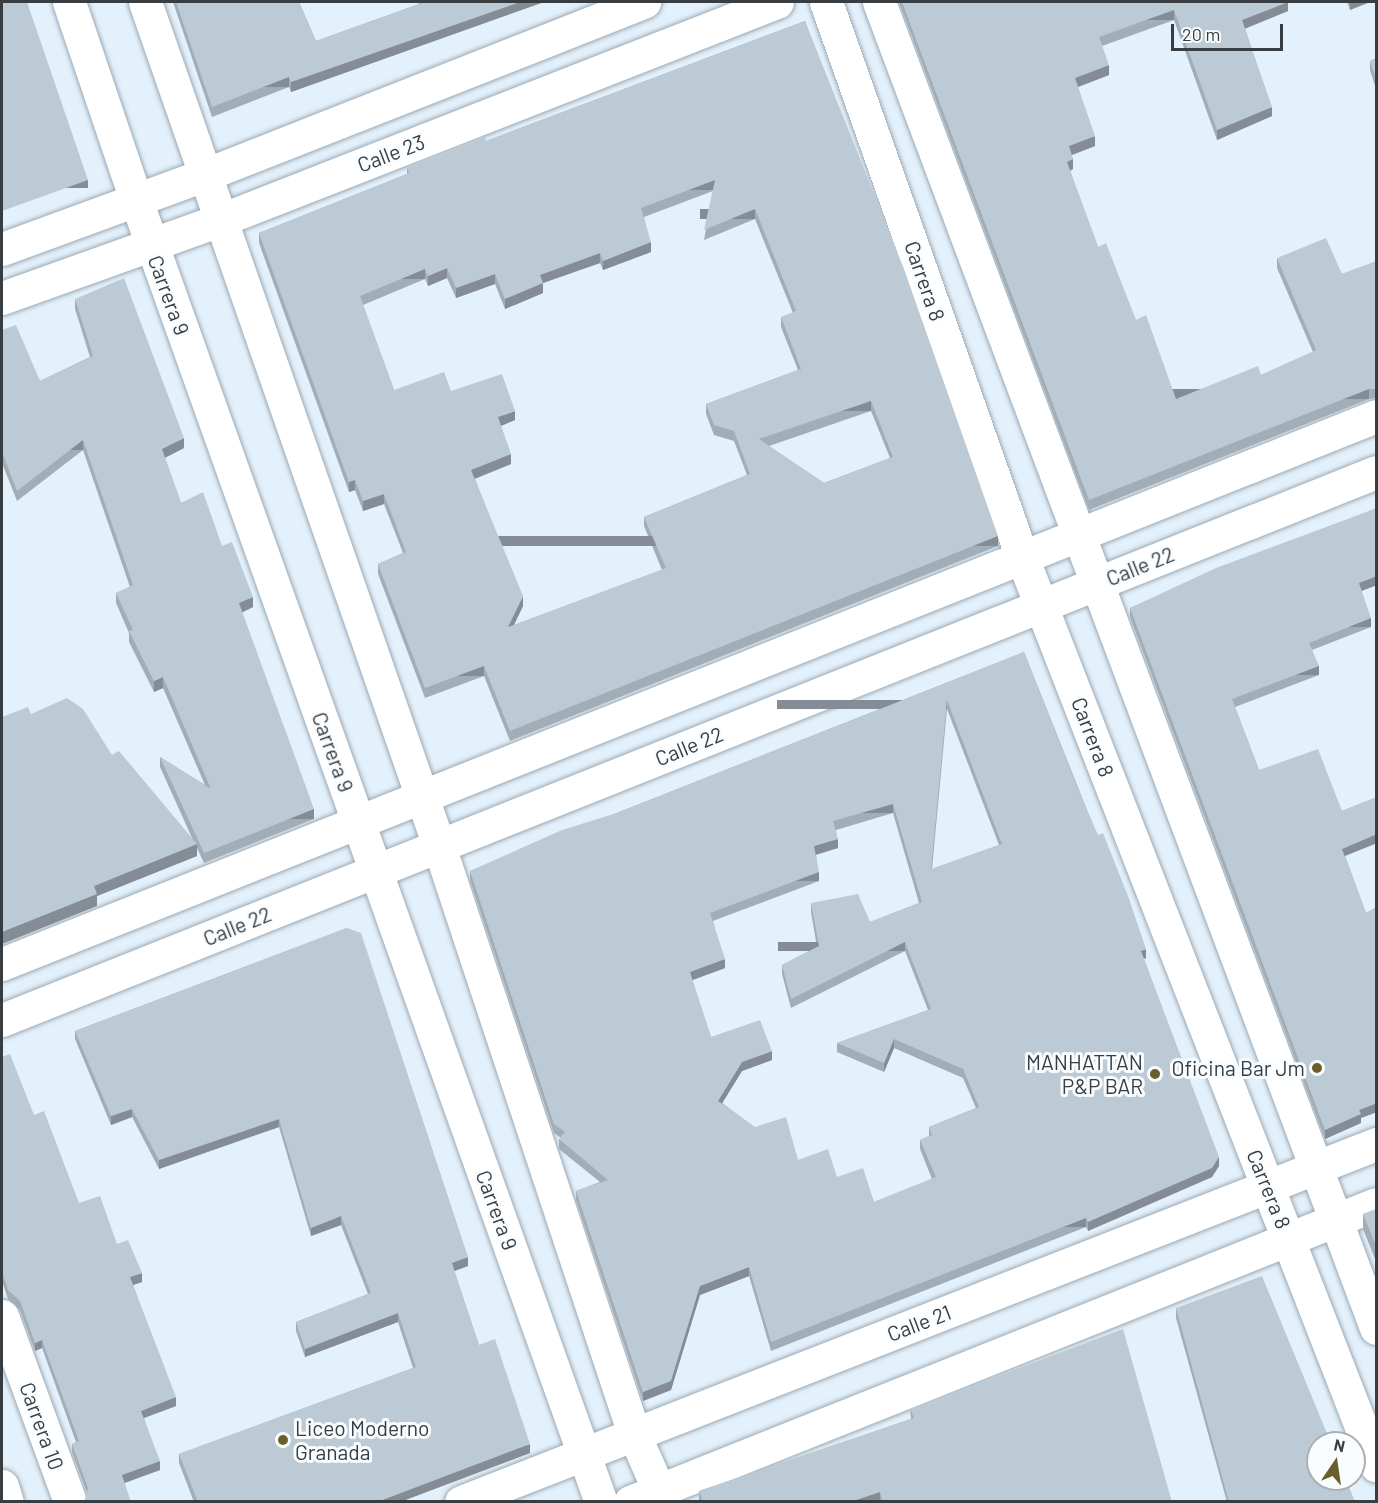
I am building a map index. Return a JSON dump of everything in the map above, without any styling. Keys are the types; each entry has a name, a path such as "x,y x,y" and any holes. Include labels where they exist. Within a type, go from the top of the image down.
{"street":[{"name":"Carrera 9","path":"69,2 136,200 602,1502"},
{"path":"145,2 223,219 439,846 634,1434 662,1496"},
{"path":"2,249 207,174 644,2"},
{"name":"Calle 23","path":"2,298 223,219 777,2"},
{"name":"Carrera 8","path":"826,2 1022,557 1377,1466"},
{"path":"879,2 1078,535 1099,583 1314,1168 1377,1328"},
{"path":"2,964 1377,416"},
{"name":"Calle 22","path":"2,1020 1377,472"},
{"name":"Calle 21","path":"461,1502 1377,1144"},
{"path":"630,1502 662,1496 1377,1204"},
{"name":"Carrera 10","path":"2,1316 70,1502"},
{"path":"2,1486 7,1502"}],"building":[{"path":"2,2 27,2 88,180 2,211"},
{"path":"176,2 299,2 316,41 422,2 520,2 291,82 289,77 212,107"},
{"path":"902,2 1288,2 1242,20 1272,107 1217,130 1174,10 1099,37 1109,65 1075,78 1095,136 1069,146 1073,159 1067,162 1098,247 1106,243 1136,320 1146,315 1176,399 1258,366 1261,375 1316,350 1277,258 1326,238 1342,274 1377,261 1377,389 1369,389 1089,500"},
{"path":"805,21 904,269 998,536 510,731 484,666 425,688 378,564 406,552 384,494 363,501 355,480 349,482 259,233 409,173 407,168 485,137 486,141","holes":["715,180 704,230 755,209 796,311 781,317 801,369 706,404 714,425 734,431 750,474 644,517 666,568 508,627 523,596 471,470 511,454 498,417 515,411 502,374 451,391 444,372 394,390 360,296 425,269 428,276 447,268 456,288 495,274 505,299 543,283 540,275 600,253 603,261 651,242 641,208","871,401 893,457 824,483 759,439"]},
{"path":"1377,58 1377,82 1370,61"},
{"path":"124,278 184,438 162,449 181,503 203,492 222,546 232,542 253,597 239,603 314,809 204,853 160,757 211,789 163,677 154,681 129,631 133,630 116,593 133,585 83,440 17,491 2,452 2,330 16,325 40,381 93,356 75,299"},
{"path":"1377,508 1377,576 1359,583 1371,618 1309,643 1319,666 1232,699 1259,770 1318,749 1342,811 1377,797 1377,834 1342,849 1366,913 1377,907 1377,1103 1359,1110 1361,1114 1325,1130 1130,608 1216,568"},
{"path":"1024,652 1080,794 1098,835 1103,833 1128,896 1146,949 1141,951 1219,1157 1212,1168 1088,1222 1086,1218 771,1342 749,1267 700,1286 671,1381 643,1392 576,1191 608,1180 559,1139 565,1132 554,1124 470,871 562,830 617,813","holes":["947,700 1002,844 931,869","893,804 922,902 870,922 858,894 811,903 819,946 782,965 791,999 905,942 931,1009 837,1043 884,1063 894,1039 963,1069 979,1107 929,1127 932,1135 920,1140 936,1177 874,1202 863,1168 837,1177 828,1149 798,1160 786,1117 755,1127 718,1101 742,1062 772,1051 760,1020 711,1037 690,972 725,959 710,913 819,872 814,846 838,839 833,821"]},
{"path":"67,698 83,709 112,755 119,751 197,844 94,886 97,894 2,932 2,717 28,707 31,714"},
{"path":"347,928 361,933 468,1257 452,1263 479,1345 495,1339 530,1444 377,1502 198,1502 179,1454 416,1367 398,1313 305,1349 296,1322 371,1293 341,1216 311,1228 279,1119 159,1160 132,1109 111,1116 75,1031"},
{"path":"10,1054 34,1115 44,1111 79,1203 100,1196 117,1244 128,1240 142,1273 130,1277 176,1397 141,1411 160,1461 122,1475 131,1502 84,1502 88,1488 72,1444 79,1441 42,1340 35,1343 20,1301 8,1290 2,1272 2,1057"},
{"path":"1377,1209 1377,1248 1363,1214"},
{"path":"1262,1276 1326,1431 1306,1431 1306,1491 1351,1491 1355,1502 1229,1502 1176,1308"},
{"path":"1123,1329 1172,1502 883,1502 880,1492 850,1502 703,1502 699,1491 914,1418 910,1409"}],"place":[{"name":"Oficina Bar Jm","path":"1317,1068"},
{"name":"MANHATTAN P&P BAR","path":"1155,1074"},
{"name":"Liceo Moderno Granada","path":"283,1440"}]}
